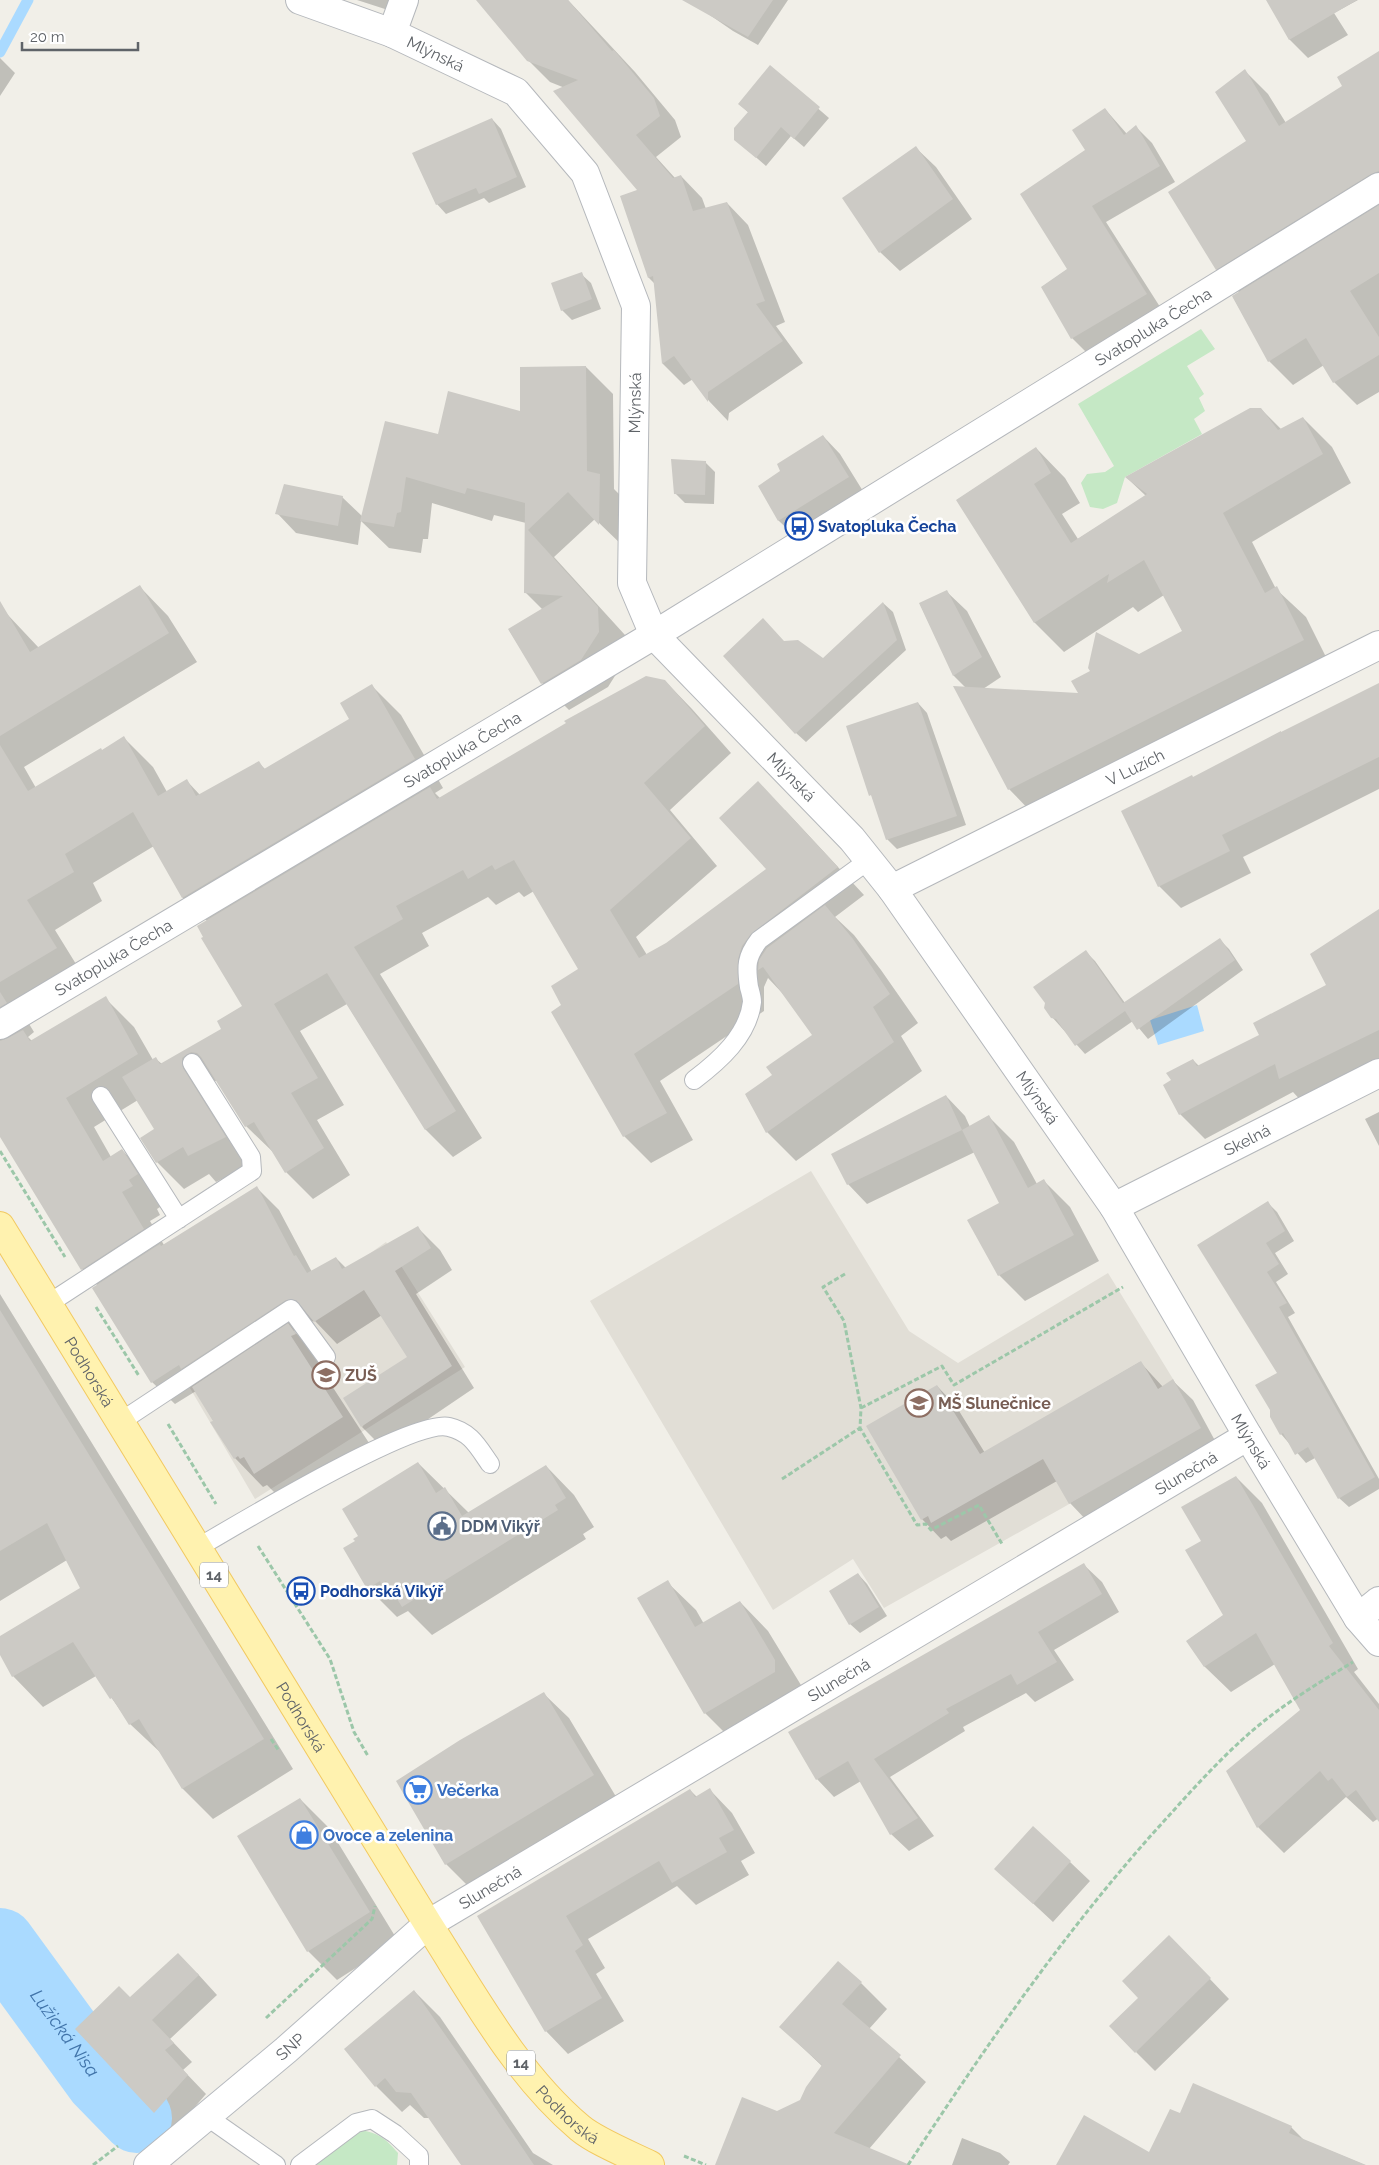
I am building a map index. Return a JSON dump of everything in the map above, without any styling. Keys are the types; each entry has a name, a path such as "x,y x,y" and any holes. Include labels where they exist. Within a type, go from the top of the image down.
{"main road":[{"name":"Podhorská","path":"0,1226 428,1924 491,2023 537,2085 581,2129 650,2165"}],"street":[{"name":"Mlýnská","path":"300,0 392,33 516,92 585,173 636,306 632,583 654,635 852,839 892,889 1114,1207 1248,1436 1358,1618 1379,1642"},
{"path":"392,33 404,0"},
{"name":"Svatopluka Čecha","path":"0,1024 654,635 1379,187"},
{"name":"V Luzích","path":"892,889 1379,645"},
{"name":"Skelná","path":"1114,1207 1379,1073"},
{"name":"Slunečná","path":"428,1924 1248,1436"},
{"path":"1358,1618 1379,1601"},
{"name":"SNP","path":"148,2165 286,2050 428,1924"}],"lane":[{"path":"694,1080 723,1056 736,1041 746,1022 752,1001 746,971 749,954 759,940 869,860"},
{"path":"48,1304 252,1171 252,1158 192,1063"},
{"path":"101,1096 179,1219"},
{"path":"120,1422 291,1309 326,1357"},
{"path":"197,1548 364,1456 410,1434 435,1427 449,1427 473,1439 490,1464"},
{"path":"206,2116 276,2165"},
{"path":"300,2165 356,2122 372,2119 395,2134 419,2156 419,2165"}],"path":[{"path":"845,1274 823,1287 844,1322 861,1408 860,1428 917,1524 926,1524 931,1530 979,1505 1004,1548"},
{"path":"861,1408 942,1366 954,1385 1125,1285"},
{"path":"782,1479 860,1428"},
{"path":"191,1461 218,1507 259,1547 330,1659 354,1732 369,1757"},
{"path":"908,2165 1043,1966 1123,1867 1194,1787 1245,1737 1306,1690 1354,1662"},
{"path":"676,2152 706,2165"}],"shaded area":[{"name":"MŠ Slunečnice","path":"811,1171 909,1331 958,1363 1108,1273 1200,1427 1064,1507 884,1608 853,1559 773,1610 590,1301"},
{"name":"ZUŠ","path":"386,1242 465,1367 255,1499 187,1383"}],"green space":[{"path":"1201,329 1215,349 1187,366 1204,394 1199,398 1205,411 1194,419 1202,434 1125,477 1117,503 1103,509 1090,507 1081,483 1087,474 1105,472 1114,466 1078,404"},
{"path":"359,2130 377,2134 390,2144 398,2153 397,2165 316,2165 347,2138"}],"water":[{"path":"1197,1005 1204,1031 1158,1045 1150,1020"}],"building":[{"path":"476,0 568,0 612,51 614,50 654,98 660,116 636,135 673,178 681,175 693,211 727,202 765,301 756,304 783,341 708,392 708,402 674,356 662,364 653,276 648,278 620,196 637,190 553,91 578,80 527,61"},
{"path":"682,0 773,0 748,37"},
{"path":"1266,0 1357,0 1289,40"},
{"path":"1379,51 1379,171 1371,174 1216,270 1168,192 1246,141 1215,92 1245,69 1279,126 1342,86 1337,77"},
{"path":"770,65 820,107 794,139 781,127 756,158 734,140 734,128 748,112 738,104"},
{"path":"1105,108 1124,135 1136,125 1160,166 1092,206 1147,294 1071,339 1041,287 1067,269 1020,194 1085,150 1072,130"},
{"path":"492,118 517,177 479,194 476,188 436,205 412,153"},
{"path":"916,146 953,199 879,253 842,198"},
{"path":"1379,205 1379,273 1350,291 1379,337 1379,355 1333,383 1306,338 1268,362 1232,296"},
{"path":"582,272 592,299 561,311 551,283"},
{"path":"586,366 587,471 600,474 599,525 568,492 528,530 598,607 599,632 581,660 541,684 508,629 563,596 524,593 525,503 467,488 465,494 406,477 401,512 397,513 394,527 360,521 385,421 438,434 448,391 520,411 520,367"},
{"path":"1250,408 1261,408 1278,430 1303,417 1323,454 1223,513 1265,593 1277,586 1304,640 1008,790 953,686 1078,693 1071,681 1090,671 1088,668 1096,632 1139,654 1182,631 1144,560 1107,583 1109,574 1034,623 956,500 1036,447 1051,473 1034,484 1071,543 1147,494 1125,477"},
{"path":"823,435 849,477 778,521 758,486 780,471 777,464"},
{"path":"671,459 706,461 705,495 674,494"},
{"path":"284,484 343,496 338,526 275,514"},
{"path":"140,585 169,633 0,736 0,601 30,652"},
{"path":"947,590 982,657 953,676 919,603"},
{"path":"883,602 897,640 795,734 723,656 763,618 784,641 798,640 823,658"},
{"path":"646,676 665,680 705,726 644,783 691,838 610,910 639,958 666,943 766,869 719,818 758,781 838,867 751,934 742,946 738,959 738,984 634,1054 667,1113 623,1137 551,1012 561,1005 551,986 578,969 514,860 495,870 492,865 468,879 463,870 396,906 403,919 354,947 456,1111 425,1130 327,973 274,1004 318,1078 291,1093 324,1148 285,1173 254,1122 245,1127 201,1057 197,1053 191,1052 182,1058 183,1068 226,1137 188,1156 183,1147 156,1163 140,1138 154,1129 122,1077 156,1057 160,1064 221,1029 217,1021 242,1006 201,938 203,937 197,926 430,787 437,799 566,723 564,721"},
{"path":"1379,683 1379,757 1222,835 1230,851 1158,887 1121,811 1192,775 1193,777"},
{"path":"372,684 415,759 182,898 133,812 65,854 74,872 27,900 57,948 0,982 0,745 28,791 124,736 158,796 187,779 196,796 259,761 264,769 349,719 340,703"},
{"path":"918,702 957,816 886,840 846,726"},
{"path":"825,905 853,939 890,994 873,1007 894,1042 766,1133 745,1094 772,1075 766,1067 812,1035 763,967 758,970 759,960 767,948"},
{"path":"1379,909 1379,1030 1279,1079 1275,1064 1179,1115 1163,1085 1171,1080 1166,1073 1193,1059 1197,1066 1259,1035 1253,1023 1326,985 1310,954"},
{"path":"1220,938 1235,960 1137,1030 1125,1011 1075,1046 1056,1019 1051,1018 1044,1008 1045,1003 1033,987 1086,950 1123,1003"},
{"path":"0,992 7,1003 0,1007"},
{"path":"106,996 138,1054 66,1098 103,1161 122,1149 138,1174 129,1180 133,1186 122,1192 144,1229 81,1270 0,1137 0,1041 23,1030 30,1041"},
{"path":"946,1095 962,1130 847,1185 831,1154"},
{"path":"989,1115 1028,1188 1044,1179 1074,1235 998,1276 967,1220 999,1203 962,1130"},
{"path":"257,1186 294,1256 296,1255 307,1273 336,1257 342,1269 418,1226 431,1248 395,1271 452,1366 361,1427 343,1398 407,1357 364,1290 314,1322 296,1300 286,1300 181,1369 179,1365 151,1383 92,1288 155,1247 160,1244 161,1246"},
{"path":"1268,1201 1285,1231 1266,1243 1279,1264 1267,1272 1287,1303 1279,1307 1375,1477 1338,1499 1308,1447 1295,1455 1283,1433 1280,1435 1270,1417 1270,1410 1255,1385 1277,1373 1197,1245"},
{"path":"0,1310 264,1739 182,1789 139,1719 129,1725 73,1642 12,1677 0,1655 0,1636 80,1588 47,1523 0,1551"},
{"path":"288,1323 296,1334 291,1336 343,1417 254,1474 244,1457 240,1459 238,1456 234,1459 210,1422 213,1421 192,1387"},
{"path":"1141,1361 1158,1389 1173,1379 1201,1428 1069,1504 1043,1459 931,1523 928,1516 921,1520 866,1426 937,1385 980,1454"},
{"name":"DDM Vikýř","path":"418,1462 436,1493 445,1487 462,1516 546,1465 566,1498 555,1505 558,1510 402,1607 386,1581 381,1584 380,1581 367,1589 343,1548 355,1541 353,1539 358,1536 342,1509"},
{"path":"1236,1476 1333,1643 1329,1646 1379,1710 1379,1822 1356,1790 1347,1797 1332,1778 1328,1781 1320,1771 1257,1828 1226,1771 1300,1710 1256,1633 1204,1667 1186,1641 1223,1615 1185,1550 1201,1541 1181,1507"},
{"path":"1084,1563 1102,1594 1038,1632 1057,1662 1017,1685 1011,1674 946,1709 949,1713 874,1759 918,1818 890,1835 848,1761 816,1780 788,1732"},
{"path":"858,1573 879,1607 849,1625 829,1591"},
{"path":"668,1580 695,1627 740,1601 775,1660 775,1672 704,1714 637,1598"},
{"path":"544,1692 594,1775 445,1865 396,1781 460,1740"},
{"path":"710,1788 734,1830 719,1838 727,1852 672,1883 659,1861 566,1916 583,1945 575,1951 602,1998 545,2032 477,1916 690,1789 695,1797"},
{"path":"300,1798 370,1912 307,1952 237,1836"},
{"path":"1033,1826 1071,1861 1033,1904 994,1869"},
{"path":"1169,1935 1211,1978 1135,2053 1109,2026 1138,1998 1122,1981"},
{"path":"178,1953 199,1975 152,2020 174,2043 165,2050 188,2075 154,2113 75,2029 119,1986 130,1997"},
{"path":"838,1961 862,1982 842,2004 901,2055 834,2133 910,2165 715,2165 742,2097 777,2111 800,2100 806,2087 822,2065 779,2027"},
{"path":"414,1990 534,2165 461,2165 411,2093 396,2092 385,2078 375,2087 344,2049"},
{"path":"1193,2083 1292,2126 1289,2133 1366,2165 1056,2165 1084,2115 1149,2152 1170,2109 1180,2113"}],"waterway":[{"path":"0,52 28,0"},
{"name":"Lužická Nisa","path":"0,1943 100,2080 137,2118"}],"place":[{"name":"Svatopluka Čecha","path":"799,526"},
{"name":"ZUŠ","path":"326,1375"},
{"name":"MŠ Slunečnice","path":"919,1403"},
{"name":"DDM Vikýř","path":"442,1526"},
{"name":"Podhorská Vikýř","path":"301,1591"},
{"name":"Večerka","path":"418,1790"},
{"name":"Ovoce a zelenina","path":"304,1835"}]}
